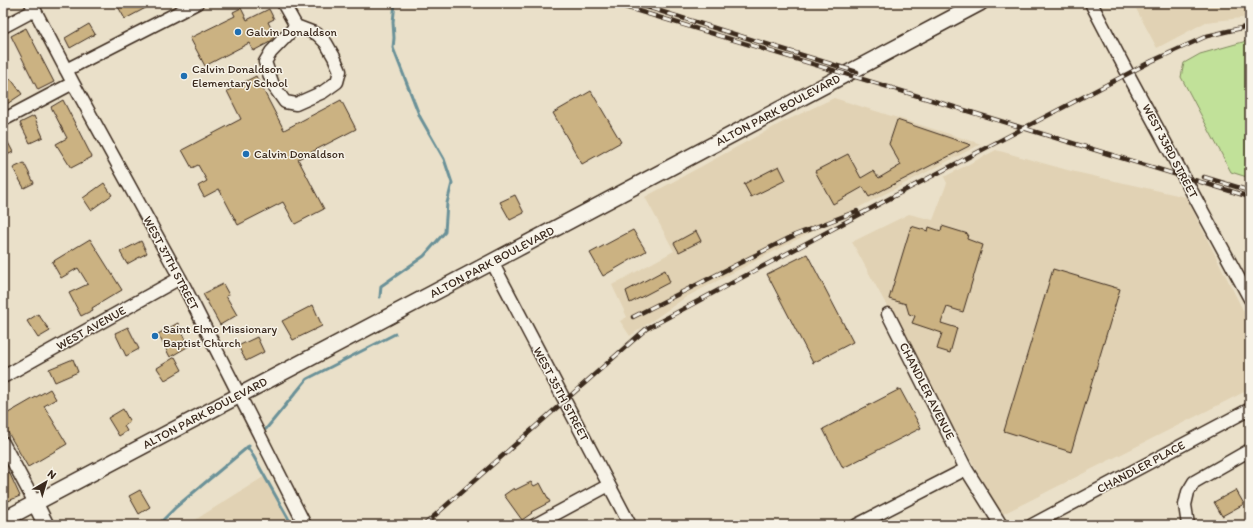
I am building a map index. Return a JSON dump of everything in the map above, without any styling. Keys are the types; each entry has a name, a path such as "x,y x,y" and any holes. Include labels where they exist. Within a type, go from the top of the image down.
{"main road":[{"name":"ALTON PARK BOULEVARD","path":"3,520 980,3"},
{"path":"35,503 46,525"}],"street":[{"path":"283,3 296,26 317,34 326,43 340,71 337,82 296,104 285,102 273,85 265,62 271,52 296,26"},
{"name":"WEST 33RD STREET","path":"1091,3 1250,299"},
{"path":"66,70 191,4"},
{"path":"3,27 33,6"},
{"name":"WEST 37TH STREET","path":"33,6 66,70 180,278 305,525"},
{"path":"3,120 73,82"},
{"name":"WEST 35TH STREET","path":"492,262 630,525"},
{"name":"WEST AVENUE","path":"3,378 180,278"},
{"name":"CHANDLER AVENUE","path":"888,314 966,468 1001,525"},
{"name":"CHANDLER PLACE","path":"1032,525 1250,409"},
{"path":"3,443 35,503"},
{"path":"1188,525 1186,505 1188,492 1194,482 1250,450"},
{"path":"857,525 966,468"},
{"path":"535,525 609,485"}],"shaded area":[{"path":"1133,3 1250,3 1250,17 1206,22 1157,48"},
{"path":"834,98 981,144 686,297 630,336 620,321 627,317 612,285 674,251 645,197 783,122"},
{"path":"996,150 1071,171 1186,197 1250,324 1250,386 1246,391 1001,515 852,242 909,214 933,220 947,183 944,177"},
{"path":"265,476 291,525 187,525"}],"green space":[{"path":"1250,40 1250,178 1231,172 1181,77 1184,63 1200,54"}],"building":[{"path":"116,3 155,3 125,19"},
{"name":"Galvin Donaldson","path":"241,8 247,20 269,9 274,19 268,22 275,36 270,42 253,51 249,43 205,66 190,38 235,16 233,12"},
{"path":"89,24 95,34 70,48 65,38"},
{"path":"26,28 54,82 38,90 11,36"},
{"name":"Calvin Donaldson","path":"256,76 284,130 341,100 356,129 298,159 324,209 295,224 283,202 238,225 219,189 204,197 198,186 207,181 198,165 192,168 182,150 241,119 227,91"},
{"path":"11,79 22,94 7,104 3,99 3,85"},
{"path":"591,91 621,142 582,164 553,113"},
{"path":"63,100 92,157 71,168 56,144 67,138 51,107"},
{"path":"34,116 43,137 30,143 20,123"},
{"path":"897,120 971,145 869,197 863,187 833,204 815,171 848,154 861,178 873,171 879,178 901,165 889,144"},
{"path":"3,133 13,152 3,157"},
{"path":"24,163 34,183 24,188 13,168"},
{"path":"779,166 786,180 751,197 744,184"},
{"path":"104,183 112,195 91,210 83,198"},
{"path":"515,195 524,213 510,220 500,202"},
{"path":"911,226 928,231 929,227 941,231 942,226 968,234 967,239 983,245 963,312 947,307 941,323 957,328 950,353 937,349 942,333 912,323 915,316 909,314 906,304 889,299"},
{"path":"633,230 646,251 603,276 590,253"},
{"path":"696,231 701,241 679,252 674,243"},
{"path":"90,239 122,290 92,308 93,310 81,316 69,293 88,284 78,268 61,278 52,262"},
{"path":"141,241 147,253 127,264 120,252"},
{"path":"807,254 853,342 813,363 767,274"},
{"path":"1053,269 1120,289 1071,452 1004,431"},
{"path":"665,270 670,282 630,303 626,291"},
{"path":"223,284 229,295 226,296 237,315 220,325 203,294"},
{"path":"313,305 322,326 293,340 282,321"},
{"path":"38,314 50,331 38,338 27,321"},
{"path":"178,323 189,346 170,357 158,334"},
{"path":"128,327 139,349 126,356 115,333"},
{"path":"257,337 264,352 246,361 238,346"},
{"path":"175,357 182,370 165,380 157,368"},
{"path":"73,359 78,372 55,382 49,369"},
{"path":"50,389 56,399 44,406 67,444 28,467 3,424 3,416"},
{"path":"900,389 921,428 843,468 823,429"},
{"path":"123,409 130,422 124,426 127,431 119,436 108,418"},
{"path":"9,472 20,496 6,502 3,496 3,475"},
{"path":"531,482 534,486 540,483 550,502 531,512 532,513 522,520 504,495 514,488 515,490"},
{"path":"140,490 150,507 139,514 129,496"},
{"path":"1236,490 1244,504 1222,516 1214,502"}],"waterway":[{"path":"380,297 381,286 424,256 445,232 447,203 452,183 444,159 420,117 393,48 395,3"},
{"path":"266,429 307,379 395,334"},
{"path":"158,525 176,507 249,446"},
{"path":"247,447 292,525"}],"railway":[{"path":"612,3 1250,197"},
{"path":"634,3 857,72"},
{"path":"424,525 646,329 896,195 1152,61 1207,36 1250,26"},
{"path":"1204,177 1250,191"},
{"path":"633,317 795,235 857,211"}],"place":[{"name":"Galvin Donaldson","path":"238,32"},
{"name":"Calvin Donaldson Elementary School","path":"184,76"},
{"name":"Calvin Donaldson","path":"246,154"},
{"name":"Saint Elmo Missionary Baptist Church","path":"155,336"}]}
